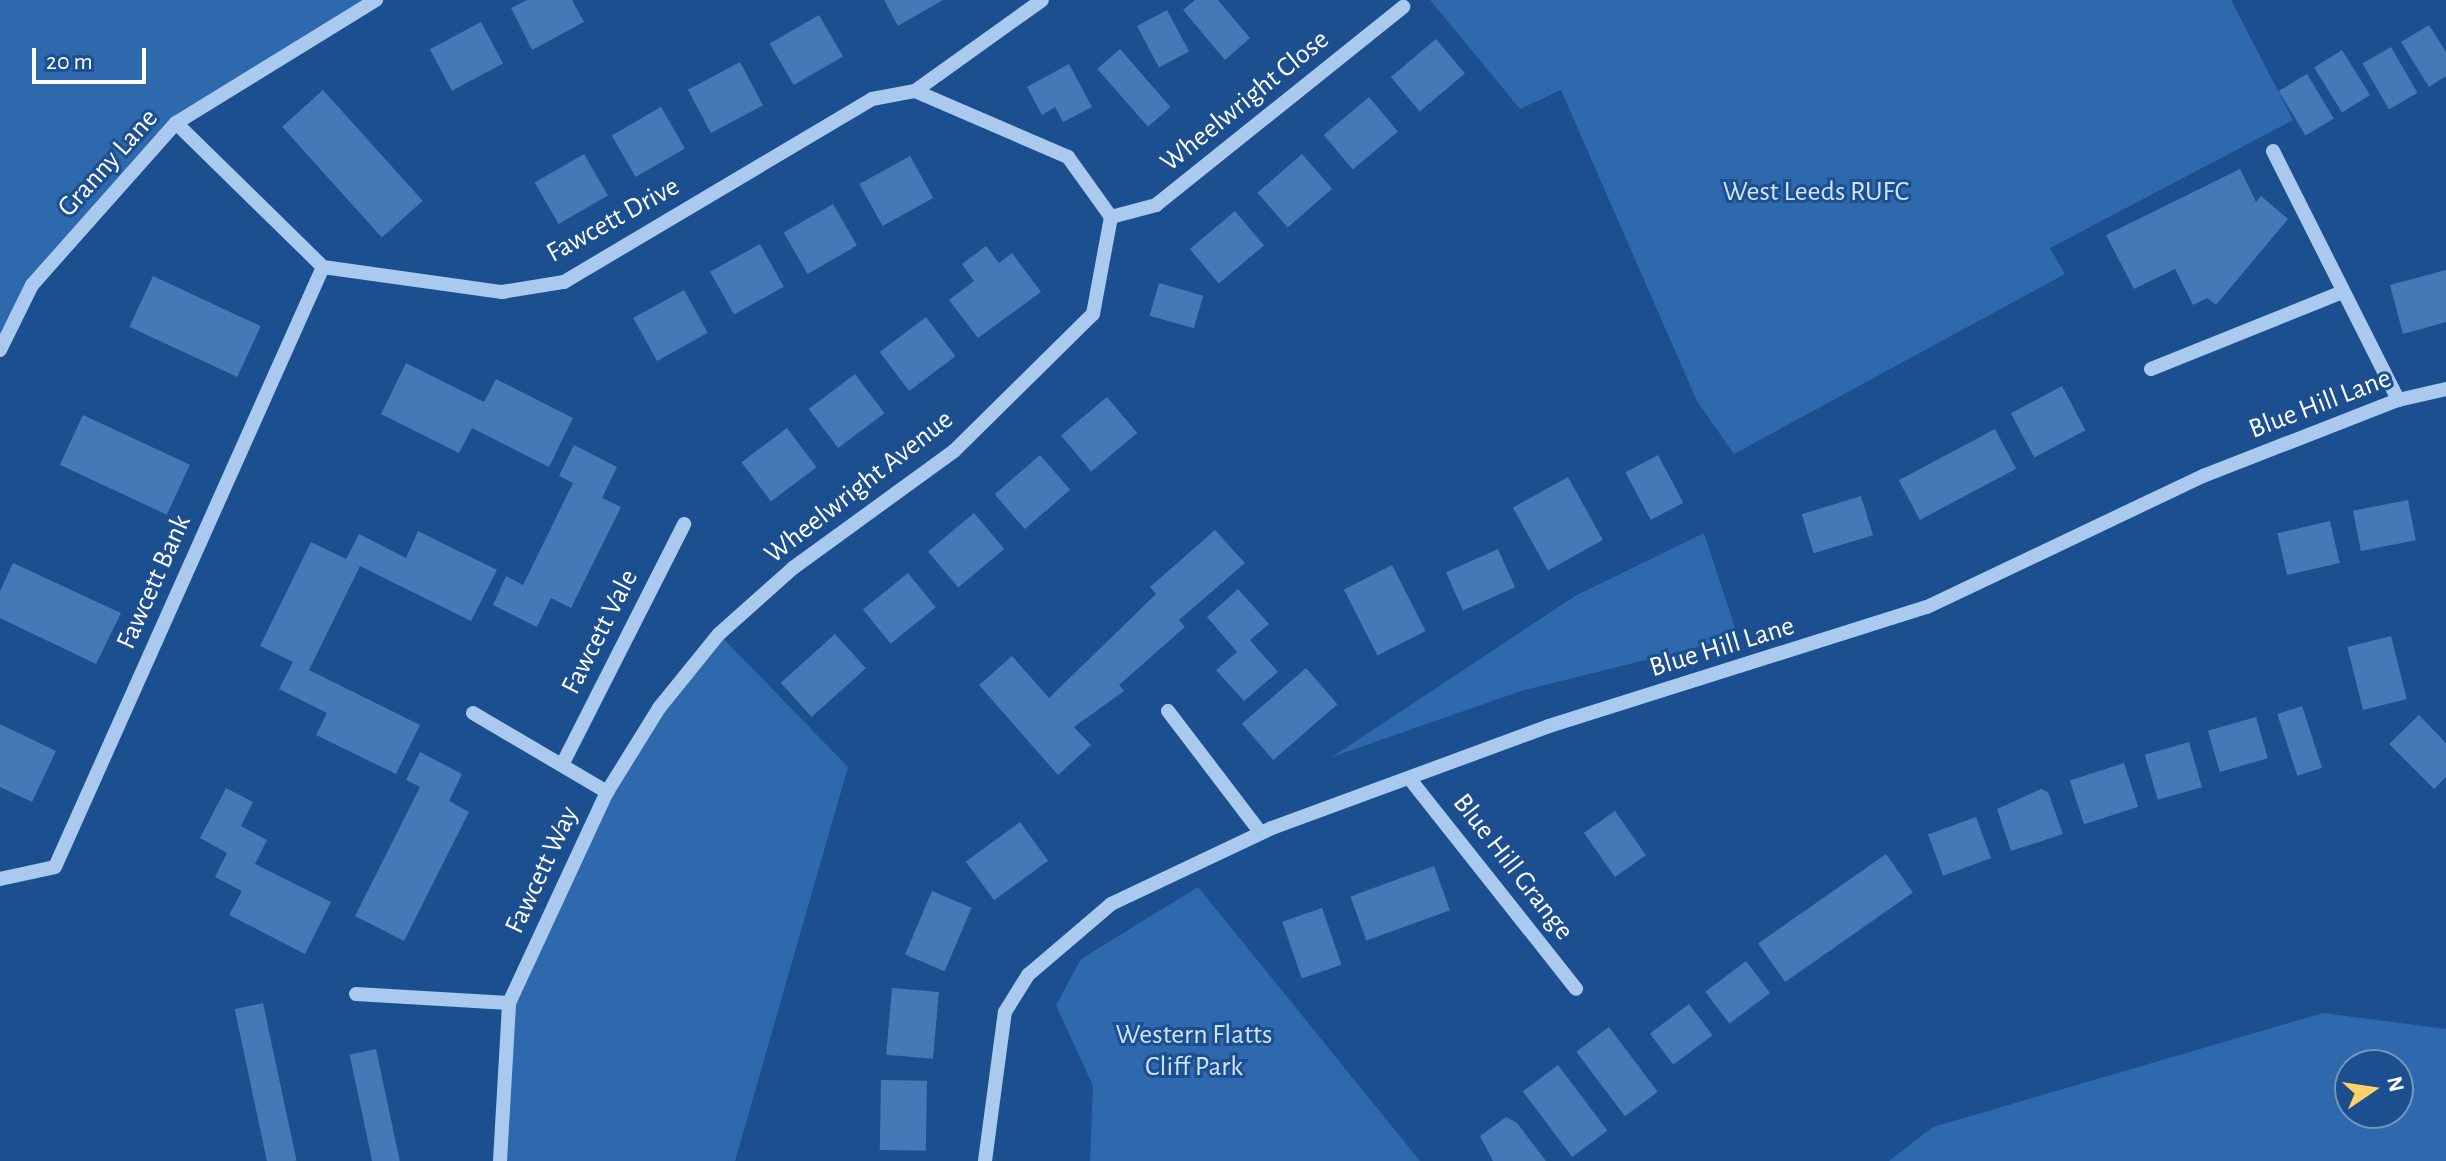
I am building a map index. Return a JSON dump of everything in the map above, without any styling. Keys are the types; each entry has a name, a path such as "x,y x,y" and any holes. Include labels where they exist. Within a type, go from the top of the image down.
{"street":[{"name":"Granny Lane","path":"0,350 32,285 176,123 376,0"},
{"path":"915,91 1042,0"},
{"name":"Wheelwright Close","path":"1111,217 1156,205 1403,7"},
{"path":"915,91 1068,157 1111,217"},
{"name":"Fawcett Drive","path":"323,267 502,292 564,282 872,99 915,91"},
{"path":"176,123 323,267"},
{"path":"2273,151 2398,400"},
{"name":"Wheelwright Avenue","path":"719,634 793,568 954,451 1093,314 1111,217"},
{"name":"Fawcett Bank","path":"0,879 55,867 323,267"},
{"path":"2151,369 2343,292"},
{"name":"Blue Hill Lane","path":"985,1161 1005,1012 1028,975 1111,904 1261,833 1409,778 1927,607 2203,476 2398,400 2446,389"},
{"name":"Fawcett Vale","path":"563,763 684,524"},
{"name":"Fawcett Way","path":"500,1161 509,1003 607,792 659,708 719,634"},
{"path":"1168,711 1261,833"},
{"path":"473,713 563,763 607,792"},
{"name":"Blue Hill Grange","path":"1409,778 1576,989"},
{"path":"356,994 509,1003"}],"green space":[{"path":"0,0 376,0 176,123 32,285 0,350"},
{"name":"West Leeds RUFC","path":"1430,0 2231,0 2293,120 2050,248 2065,274 1734,454 1697,401 1561,90 1520,109"},
{"path":"1704,533 1738,637 1521,691 1332,757 1575,596"},
{"path":"719,634 848,767 735,1161 500,1161 509,1003 607,792"},
{"name":"Western Flatts Cliff Park","path":"1198,887 1420,1161 1090,1161 1093,1086 1056,1005 1081,959"},
{"path":"2323,1013 2446,1029 2446,1161 1889,1161 1933,1127"}],"building":[{"path":"527,0 572,0 584,22 532,50 511,8"},
{"path":"884,0 943,0 898,26"},
{"path":"1195,0 1218,0 1250,38 1225,60 1183,10"},
{"path":"1167,10 1189,51 1159,67 1137,26"},
{"path":"819,15 843,57 794,85 770,44"},
{"path":"481,22 503,63 452,91 430,49"},
{"path":"2429,25 2446,52 2446,76 2429,87 2401,42"},
{"path":"1436,39 1465,73 1420,111 1391,77"},
{"path":"2391,47 2418,93 2389,109 2362,64"},
{"path":"1120,49 1171,107 1148,127 1097,69"},
{"path":"2342,50 2370,95 2342,112 2314,67"},
{"path":"740,62 763,105 711,133 688,90"},
{"path":"1069,64 1092,107 1063,122 1055,107 1042,115 1027,87"},
{"path":"2307,74 2334,119 2305,136 2279,91"},
{"path":"323,90 423,201 382,238 282,127"},
{"path":"1369,97 1398,131 1353,169 1324,135"},
{"path":"661,107 685,149 636,177 612,136"},
{"path":"584,154 608,196 559,224 535,182"},
{"path":"1302,154 1332,189 1288,227 1257,193"},
{"path":"910,156 933,198 883,226 859,184"},
{"path":"2240,169 2256,202 2261,196 2288,219 2216,305 2207,298 2193,305 2175,269 2134,289 2106,235"},
{"path":"833,204 857,246 808,274 784,232"},
{"path":"1235,211 1264,245 1219,283 1190,249"},
{"path":"760,244 784,287 734,314 710,272"},
{"path":"986,246 999,263 1012,253 1041,292 978,338 949,300 974,281 962,264"},
{"path":"2446,270 2446,322 2403,334 2390,285"},
{"path":"153,276 261,326 237,377 129,327"},
{"path":"1159,283 1203,296 1194,328 1150,316"},
{"path":"684,290 708,333 657,361 633,318"},
{"path":"926,317 955,356 909,391 880,352"},
{"path":"406,363 484,402 496,379 573,418 549,467 472,428 459,453 381,414"},
{"path":"855,374 884,413 838,448 809,409"},
{"path":"2062,386 2085,430 2034,457 2011,413"},
{"path":"1107,397 1137,433 1091,472 1061,436"},
{"path":"83,415 190,465 167,515 60,465"},
{"path":"787,428 816,467 771,501 741,462"},
{"path":"1995,429 2016,469 1920,520 1899,480"},
{"path":"574,445 617,467 602,498 621,507 571,608 551,598 537,627 493,605 506,576 523,585 573,483 559,476"},
{"path":"1040,455 1070,490 1025,529 995,494"},
{"path":"1658,455 1683,503 1651,520 1625,472"},
{"path":"1568,477 1603,540 1548,571 1513,508"},
{"path":"1861,496 1873,535 1814,553 1802,514"},
{"path":"2408,500 2416,540 2361,551 2353,511"},
{"path":"974,513 1004,549 958,588 928,552"},
{"path":"2330,521 2340,563 2287,575 2277,533"},
{"path":"1215,530 1245,563 1179,620 1185,627 1119,685 1124,691 1074,727 1091,745 1058,775 979,685 1012,656 1049,698 1156,594 1150,587"},
{"path":"418,531 497,570 471,621 360,566 309,670 420,725 396,774 316,735 327,713 279,689 293,662 260,646 311,542 346,559 359,534 406,558"},
{"path":"1498,549 1515,587 1463,611 1446,572"},
{"path":"13,563 121,613 96,664 0,618 0,591"},
{"path":"1392,565 1426,631 1377,655 1344,590"},
{"path":"908,573 936,607 891,644 863,610"},
{"path":"1238,589 1269,624 1250,640 1278,672 1244,701 1216,670 1237,652 1207,617"},
{"path":"835,634 866,668 812,717 781,683"},
{"path":"2391,636 2407,699 2363,710 2347,647"},
{"path":"1306,668 1337,704 1273,760 1242,724"},
{"path":"2302,706 2322,768 2297,776 2277,714"},
{"path":"2419,715 2446,743 2446,777 2434,789 2389,744"},
{"path":"2256,717 2268,758 2220,772 2208,731"},
{"path":"0,724 56,751 32,802 0,787"},
{"path":"2189,742 2202,787 2158,800 2145,755"},
{"path":"420,752 462,774 449,801 469,812 404,941 355,916 420,787 406,780"},
{"path":"2124,763 2138,807 2084,824 2070,781"},
{"path":"226,788 253,802 241,826 267,840 255,864 331,902 305,954 229,915 242,891 215,877 227,853 200,838"},
{"path":"2041,789 2048,792 2063,834 2011,851 1997,809"},
{"path":"1615,811 1646,855 1615,877 1584,833"},
{"path":"1976,817 1991,858 1943,876 1928,834"},
{"path":"1020,822 1048,861 994,900 966,861"},
{"path":"1886,854 1913,893 1785,982 1758,943"},
{"path":"1434,866 1450,910 1366,941 1350,896"},
{"path":"932,891 972,908 945,971 905,955"},
{"path":"1322,908 1342,965 1302,978 1282,922"},
{"path":"1746,961 1770,993 1729,1024 1705,992"},
{"path":"892,988 939,992 933,1059 886,1055"},
{"path":"263,1003 296,1160 267,1161 235,1009"},
{"path":"1689,1004 1712,1035 1673,1065 1650,1033"},
{"path":"1609,1027 1658,1092 1625,1116 1576,1052"},
{"path":"376,1049 400,1161 372,1161 350,1055"},
{"path":"1558,1065 1607,1130 1572,1157 1523,1091"},
{"path":"881,1080 927,1081 926,1151 880,1150"},
{"path":"1506,1117 1517,1123 1546,1161 1493,1161 1480,1136"}]}
